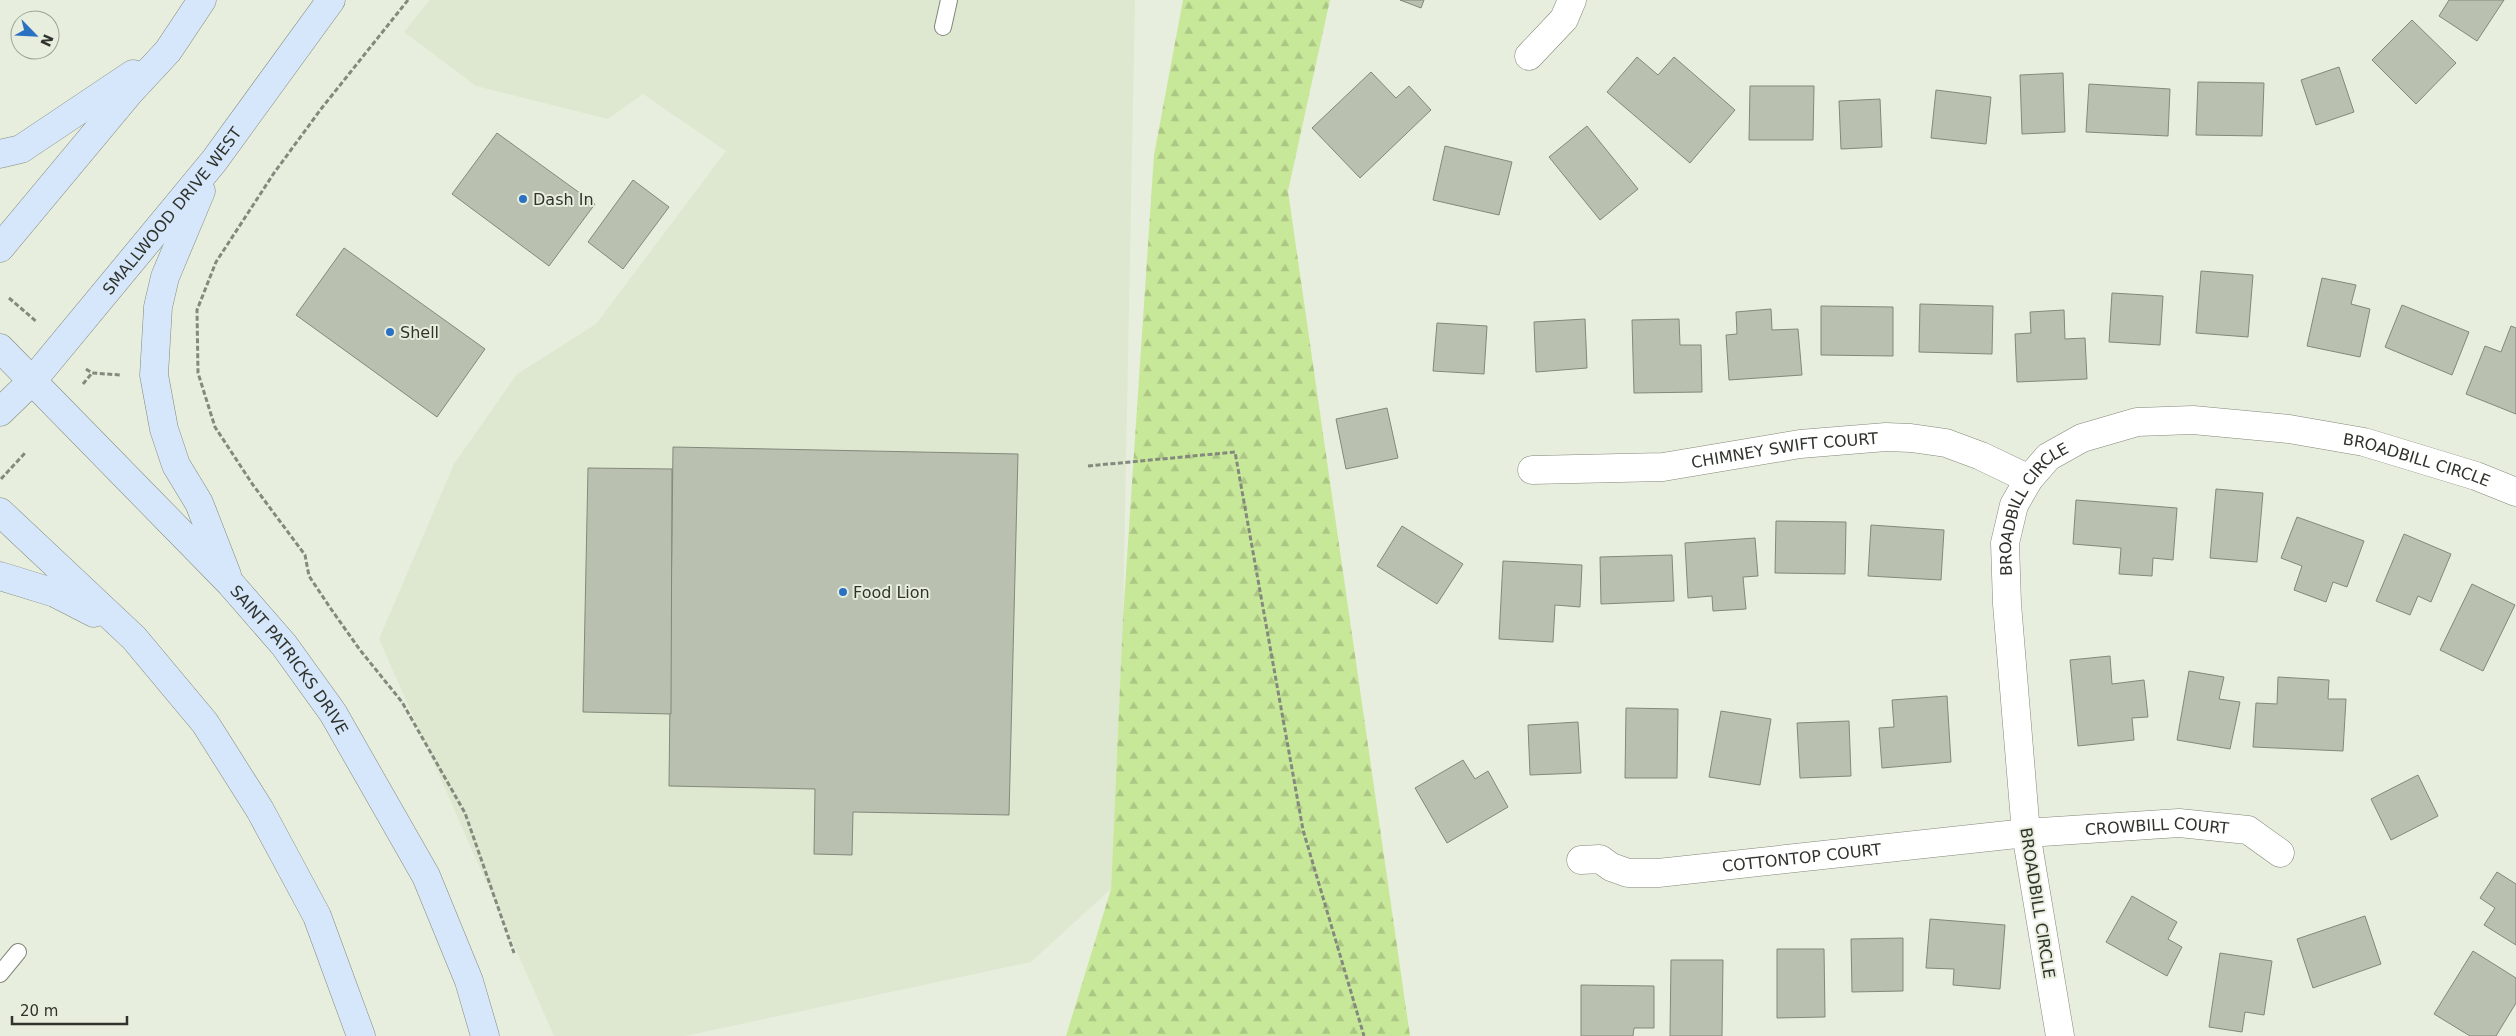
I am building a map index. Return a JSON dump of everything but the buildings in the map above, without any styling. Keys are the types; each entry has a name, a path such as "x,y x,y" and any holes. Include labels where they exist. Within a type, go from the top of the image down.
{"main road":[{"path":"0,248 129,93 168,51 202,0"},
{"name":"SMALLWOOD DRIVE WEST","path":"0,412 33,380 214,161 331,0"},
{"path":"0,154 21,149 168,51"},
{"path":"214,161 165,278 158,307 154,376 164,428 176,465 199,503 230,583"},
{"name":"SAINT PATRICKS DRIVE","path":"0,348 230,583 284,645 333,713 380,792 426,876 469,981 485,1036"},
{"path":"0,512 134,638 205,723 260,810 317,916 361,1036"},
{"path":"0,576 79,604 134,638"}],"street":[{"path":"1529,56 1564,19 1572,0"},
{"name":"BROADBILL CIRCLE","path":"2060,1036 2026,833 2007,604 2005,543 2014,505 2029,479 2048,457 2082,438 2137,422 2193,420 2289,429 2364,442 2476,476 2516,492"},
{"name":"CHIMNEY SWIFT COURT","path":"1532,470 1663,467 1800,444 1894,437 1946,443 1981,456 2029,479"},
{"name":"CROWBILL COURT","path":"2026,833 2179,823 2211,825 2248,830 2280,853"},
{"name":"COTTONTOP COURT","path":"1581,860 1600,859 1611,868 1628,873 1658,873 2026,833"}],"lane":[{"path":"943,27 949,0"},
{"path":"0,974 18,952"}],"path":[{"path":"408,0 274,173 216,262 197,310 198,373 215,427 253,485 305,555 310,576 331,609 360,650 402,702 465,813 514,953"},
{"path":"9,298 41,325"},
{"path":"82,386 92,373 126,376"},
{"path":"1088,466 1235,452 1303,830 1364,1036"},
{"path":"1,479 25,453"}],"shaded area":[{"path":"430,0 1135,0 1123,617 1111,889 1031,962 685,1036 554,1036 379,639 454,464 517,374 596,324 726,151 643,94 608,119 476,86 404,32"}],"green space":[{"path":"1183,0 1330,0 1288,191 1410,1036 1066,1036 1111,889 1123,617 1154,155"}],"place":[{"name":"Dash In","path":"523,199"},
{"name":"Shell","path":"390,332"},
{"name":"Food Lion","path":"843,592"}]}
